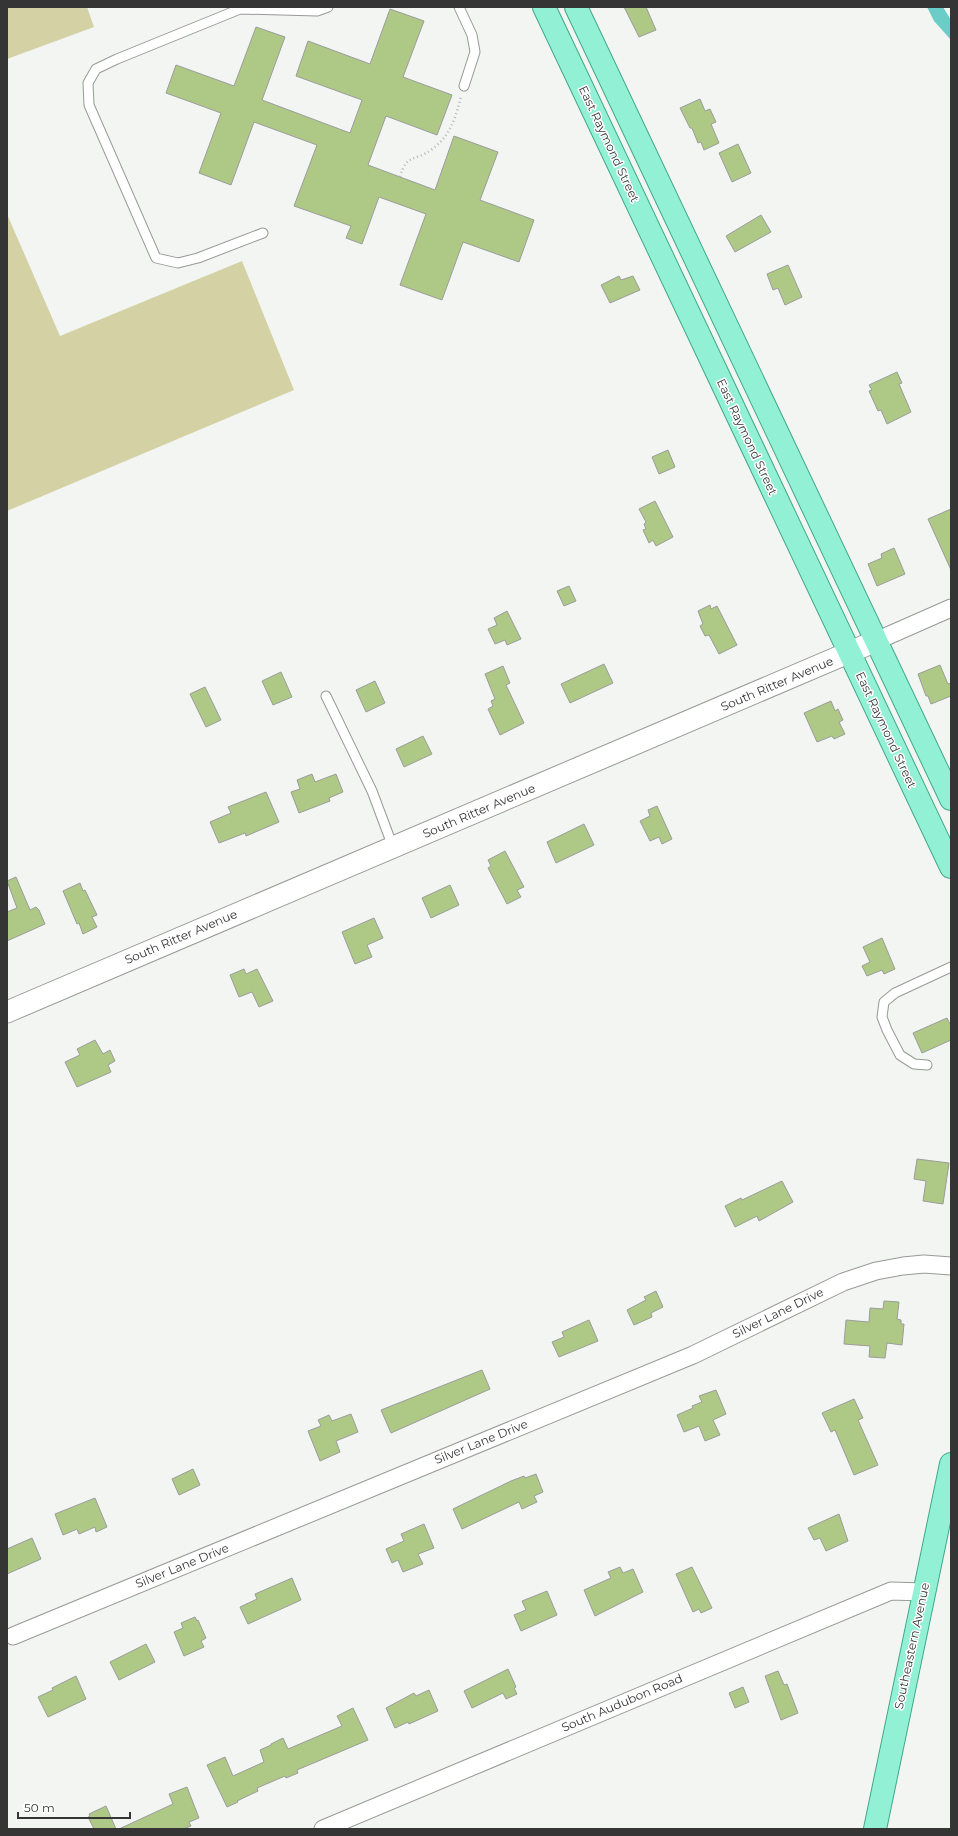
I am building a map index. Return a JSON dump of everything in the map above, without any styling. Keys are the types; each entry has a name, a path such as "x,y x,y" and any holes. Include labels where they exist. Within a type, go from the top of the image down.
{"main road":[{"name":"East Raymond Street","path":"544,7 951,867"},
{"path":"576,7 951,799"},
{"name":"Southeastern Avenue","path":"875,1829 923,1592 951,1464"}],"street":[{"name":"South Ritter Avenue","path":"7,1012 951,608"},
{"name":"Silver Lane Drive","path":"13,1636 693,1355 843,1282 889,1268 924,1264 951,1266"},
{"name":"South Audubon Road","path":"323,1829 891,1591 923,1592"}],"lane":[{"path":"263,233 198,258 178,263 156,258 144,235 89,106 88,83 96,69 240,9 317,11 328,7"},
{"path":"459,7 472,35 475,52 464,86"},
{"path":"326,696 372,791 393,847"},
{"path":"927,1065 914,1064 900,1055 882,1017 884,1002 896,993 951,967"}],"path":[{"path":"400,177 403,165 408,161 430,151 448,133 456,117 464,86"}],"shaded area":[{"path":"7,7 87,7 94,27 7,59"},
{"path":"7,214 60,336 242,261 294,390 7,511"}],"water":[{"path":"927,7 943,7 951,20 951,40 934,21"}],"building":[{"path":"624,7 646,7 656,30 639,37"},
{"path":"390,9 424,21 403,77 452,95 437,135 386,116 368,165 435,190 454,136 498,152 480,200 534,220 519,262 463,242 442,300 400,285 426,214 379,197 362,244 346,238 351,226 294,206 317,145 254,122 231,185 199,173 221,113 166,93 176,65 234,86 256,27 285,37 262,100 350,133 362,100 296,76 308,41 370,64"},
{"path":"700,99 705,111 710,109 716,122 711,124 719,143 704,150 701,142 698,143 692,128 690,128 680,108"},
{"path":"738,144 751,173 732,182 719,153"},
{"path":"761,215 771,232 735,252 726,236"},
{"path":"788,265 802,297 785,305 778,288 773,290 767,274"},
{"path":"619,276 621,280 633,276 640,290 610,303 601,285"},
{"path":"897,372 902,383 899,384 911,412 887,424 881,410 878,411 869,391 872,390 869,385"},
{"path":"668,450 675,467 659,474 652,457"},
{"path":"655,501 673,537 656,546 653,540 649,543 643,530 646,529 644,524 646,522 639,509"},
{"path":"951,509 951,570 928,519"},
{"path":"894,548 905,574 877,586 868,564 882,558 881,554"},
{"path":"569,586 576,601 564,606 557,591"},
{"path":"710,605 711,609 717,606 737,645 719,654 709,635 705,636 700,626 703,624 698,611"},
{"path":"507,611 521,639 507,645 505,640 495,644 488,629 497,625 494,618"},
{"path":"604,664 613,683 570,703 561,684"},
{"path":"940,665 948,684 951,683 951,696 931,704 928,696 926,696 918,674"},
{"path":"503,666 510,683 506,685 524,723 500,735 488,709 493,706 491,701 495,699 485,674"},
{"path":"281,672 292,697 273,705 262,681"},
{"path":"375,681 385,703 366,712 356,690"},
{"path":"205,687 221,720 206,727 190,694"},
{"path":"831,701 835,711 838,709 843,720 839,722 845,734 834,739 832,736 817,742 804,713"},
{"path":"423,736 432,754 404,767 396,749"},
{"path":"312,774 315,782 336,774 343,792 329,798 330,801 299,813 291,792 300,789 297,780"},
{"path":"266,792 279,822 246,836 245,833 219,843 210,822 231,813 228,807"},
{"path":"657,806 672,839 662,844 659,837 650,841 640,821 650,816 648,810"},
{"path":"584,824 594,845 556,863 547,842"},
{"path":"505,851 524,887 517,890 521,897 507,904 488,868 491,866 488,860"},
{"path":"16,877 30,910 36,907 39,910 45,924 7,941 7,912 17,908 7,881"},
{"path":"80,883 97,915 92,917 97,927 83,934 79,923 77,924 63,891"},
{"path":"450,885 459,905 431,918 422,898"},
{"path":"374,918 383,938 367,945 372,957 355,964 342,932"},
{"path":"882,938 895,969 884,974 882,970 867,976 862,966 870,962 863,947"},
{"path":"244,969 246,974 257,969 273,1001 259,1007 252,992 239,997 230,975"},
{"path":"947,1018 951,1026 951,1040 922,1053 913,1033"},
{"path":"95,1040 103,1054 110,1050 115,1061 108,1065 111,1072 77,1087 65,1062 80,1055 77,1049"},
{"path":"917,1159 949,1163 943,1204 923,1201 926,1181 914,1179"},
{"path":"782,1181 793,1202 759,1221 757,1216 735,1227 725,1206 741,1198 742,1200"},
{"path":"656,1291 663,1307 651,1313 652,1317 634,1325 627,1310 646,1300 644,1297"},
{"path":"884,1301 899,1302 897,1319 901,1320 901,1324 904,1324 902,1345 887,1343 885,1358 869,1357 870,1346 844,1344 846,1320 869,1322 870,1308 883,1309"},
{"path":"589,1320 598,1341 559,1357 552,1342 564,1337 562,1332"},
{"path":"482,1370 490,1389 391,1433 381,1410"},
{"path":"716,1390 726,1414 713,1420 720,1435 705,1441 699,1426 684,1432 677,1415 702,1402 699,1396"},
{"path":"854,1399 863,1418 858,1420 878,1465 854,1475 835,1430 831,1432 822,1413"},
{"path":"351,1414 358,1432 336,1441 340,1452 320,1461 308,1431 321,1426 318,1420 329,1415 332,1421"},
{"path":"193,1469 200,1485 179,1495 172,1479"},
{"path":"536,1474 543,1492 534,1496 537,1502 522,1509 519,1502 462,1529 453,1509 511,1481 524,1476 525,1478"},
{"path":"95,1498 107,1527 96,1532 95,1527 79,1534 77,1529 63,1535 55,1514"},
{"path":"839,1514 848,1541 826,1551 820,1538 814,1540 808,1528"},
{"path":"424,1524 434,1548 418,1554 423,1564 403,1572 398,1560 392,1563 386,1549 404,1541 401,1534"},
{"path":"32,1538 41,1559 7,1574 7,1549"},
{"path":"620,1567 623,1573 633,1569 643,1592 595,1616 584,1590 611,1578 608,1572"},
{"path":"692,1567 712,1608 701,1613 699,1609 693,1612 676,1574"},
{"path":"292,1578 301,1600 248,1624 240,1607 257,1599 255,1594"},
{"path":"547,1591 557,1615 521,1631 514,1615 526,1610 522,1601"},
{"path":"195,1617 197,1621 198,1620 206,1638 201,1641 204,1647 184,1656 174,1632 183,1628 181,1623"},
{"path":"146,1644 155,1662 119,1680 110,1662"},
{"path":"508,1669 516,1687 514,1688 517,1694 506,1699 503,1693 472,1708 464,1691"},
{"path":"778,1671 784,1685 787,1684 798,1713 781,1720 765,1676"},
{"path":"76,1676 86,1699 48,1717 38,1697"},
{"path":"743,1687 749,1702 735,1708 729,1693"},
{"path":"429,1690 438,1711 409,1724 408,1722 395,1728 386,1708 414,1693 416,1696"},
{"path":"353,1708 368,1740 297,1770 298,1773 286,1778 285,1776 257,1788 258,1791 227,1807 207,1765 225,1757 233,1776 264,1762 260,1750 283,1738 288,1749 342,1726 337,1716"},
{"path":"187,1787 199,1818 189,1822 191,1826 183,1829 119,1829 173,1804 169,1794"},
{"path":"106,1806 116,1829 94,1829 88,1817 90,1816 89,1814"}]}
